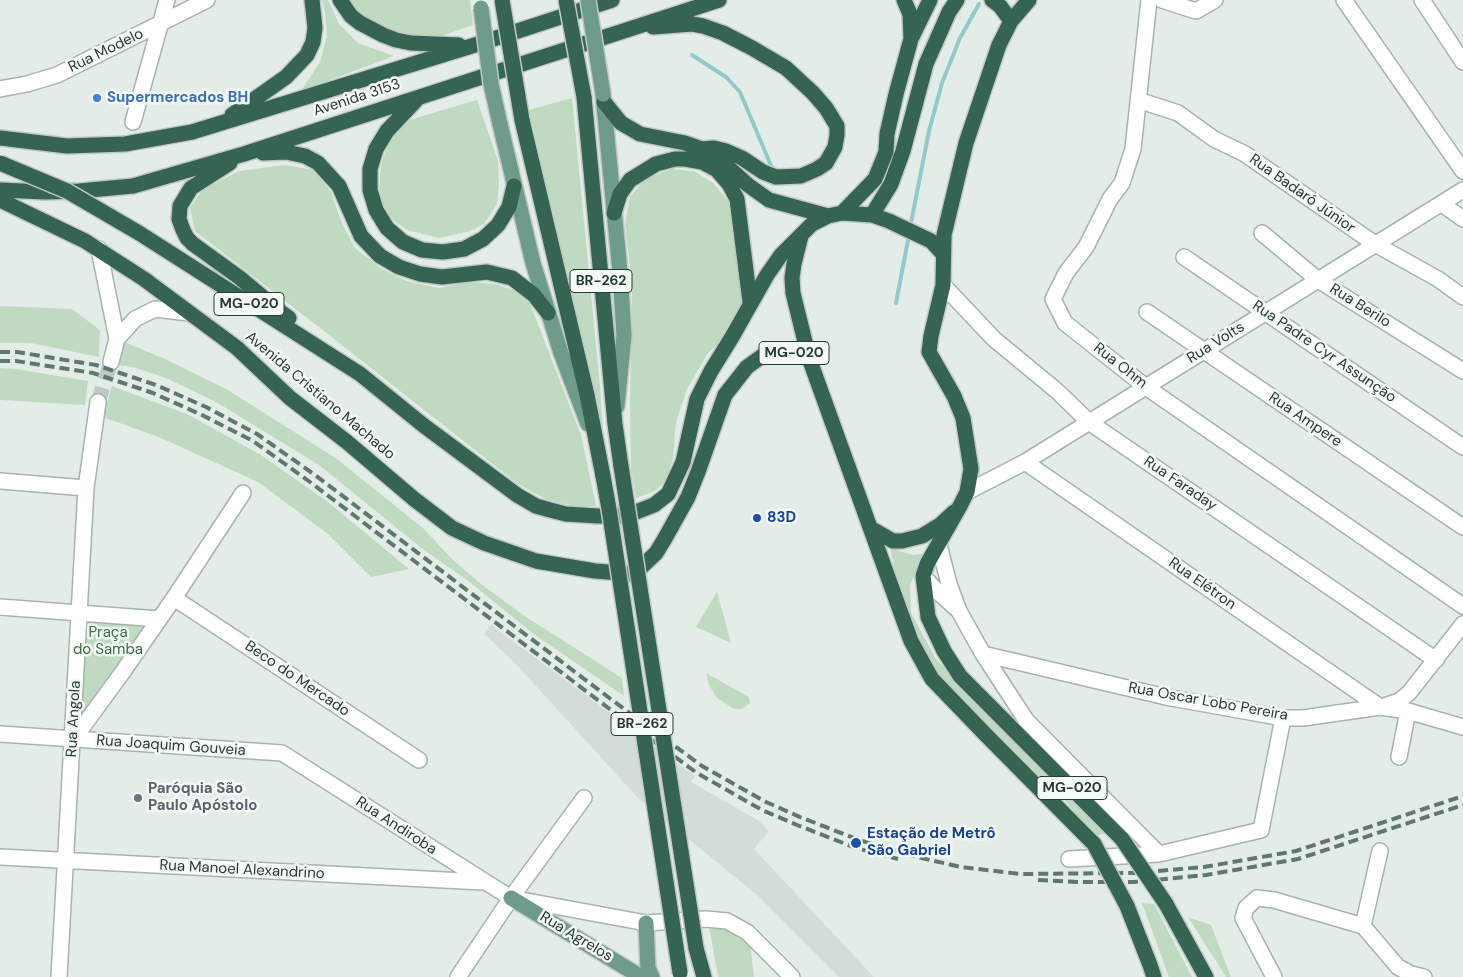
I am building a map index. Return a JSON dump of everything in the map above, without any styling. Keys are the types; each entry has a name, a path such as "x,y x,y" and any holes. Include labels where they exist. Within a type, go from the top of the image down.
{"highway":[{"path":"210,127 265,93 286,77 302,61 310,48 315,34 312,0"},
{"path":"340,0 351,16 360,23 370,30 396,40 432,44 475,45"},
{"name":"BR-262","path":"502,0 522,120 587,394 610,509 680,975"},
{"name":"BR-262","path":"566,0 584,96 615,424 696,948 704,977"},
{"name":"Avenida 3153","path":"0,138 67,146 125,144 210,127 475,45 612,0"},
{"name":"Avenida 3153","path":"0,190 70,191 133,186 244,154 719,0"},
{"path":"904,0 910,14 911,39"},
{"path":"750,302 781,255 812,224 835,215 875,179 886,152 887,134 911,39 930,0"},
{"path":"872,215 891,184 926,64 949,12 957,0"},
{"path":"923,576 927,564 960,506 966,492 971,469 963,418 954,396 930,352 931,336 943,285 944,235 966,143 1000,45 1012,20 1029,0"},
{"path":"994,1 1012,20"},
{"path":"637,26 653,27 692,24 723,33 752,48 786,68 813,93 826,108 836,126 838,135 835,147 826,163 801,176 776,177 726,150 702,149"},
{"path":"420,96 387,131 376,149 370,169 370,190 376,210 387,228 403,242 422,250 443,252 464,249 482,239 498,225 509,207 514,186"},
{"path":"603,98 621,123 640,134 685,143 702,149 769,200 835,215 872,215 889,220 931,241 943,254"},
{"path":"360,374 323,339 278,310 187,238 179,219 180,206 191,188 244,154 286,152 305,156 318,163 339,186 361,236 380,256 400,268 420,274 442,277 487,272 512,278 534,295 548,313"},
{"path":"614,213 620,194 630,180 656,164 675,159 685,159 702,162 717,170 730,184 737,199 750,302"},
{"name":"Avenida Cristiano Machado","path":"0,163 67,191 139,233 360,374 517,495 536,506 566,514 620,516 654,505 668,494 683,462 697,399 711,370 732,337 750,302"},
{"name":"Avenida Cristiano Machado","path":"0,200 100,249 144,279 237,348 290,398 348,442 414,500 452,528 484,543 536,561 595,571 634,574 656,553 688,497 725,395 747,367 765,354 775,351 792,352 809,358"},
{"name":"MG-020","path":"801,235 792,278 793,293 809,358 911,641 932,679 1094,844 1127,906 1152,971"},
{"path":"872,529 893,542 922,536 940,524 960,506"},
{"name":"MG-020","path":"923,576 928,617 944,652 960,676 1122,838 1166,904 1206,977"}],"main road":[{"name":"BR-262","path":"588,0 603,98 624,335 615,424"},
{"name":"BR-262","path":"480,4 491,84 533,263 561,352 597,446"},
{"name":"Rua Agrelos","path":"511,898 641,977"},
{"path":"646,923 648,968 652,977"}],"street":[{"path":"133,122 167,0"},
{"name":"Rua Modelo","path":"0,89 27,84 57,75 207,0"},
{"name":"Rua Ohm","path":"1149,0 1133,150 1122,183 1110,199 1086,247 1066,273 1053,299 1065,323 1146,387 1463,606"},
{"path":"1162,0 1196,11 1215,0"},
{"path":"1344,0 1463,171"},
{"path":"1422,0 1463,62"},
{"name":"Rua Badaró Júnior","path":"1138,100 1178,113 1214,139 1245,154 1375,244 1438,279 1463,296"},
{"name":"Rua Volts","path":"966,492 1025,462 1463,190"},
{"path":"1442,204 1463,219"},
{"name":"Rua Berilo","path":"1262,233 1318,280 1463,370"},
{"path":"100,249 118,339"},
{"name":"Rua Padre Cyr Assunção","path":"1184,257 1463,447"},
{"name":"Rua Faraday","path":"943,285 994,339 1058,391 1089,422 1436,660"},
{"path":"111,362 118,339 135,319 155,309 189,313"},
{"name":"Rua Ampere","path":"1147,312 1203,352 1463,527"},
{"name":"Rua Angola","path":"59,977 86,488 98,402"},
{"name":"Rua Elétron","path":"1025,462 1380,707"},
{"path":"0,481 86,488"},
{"path":"73,740 174,598 243,493"},
{"path":"942,540 949,584 959,611 983,654 1026,720 1159,854"},
{"path":"923,576 959,611"},
{"name":"Beco do Mercado","path":"174,598 419,760"},
{"path":"0,607 159,619"},
{"path":"1380,707 1399,702 1409,693 1463,624"},
{"name":"Rua Oscar Lobo Pereira","path":"983,654 1166,697 1283,718 1303,718 1380,707 1408,711 1463,728"},
{"path":"1400,757 1408,711"},
{"path":"1069,859 1159,854 1262,830 1283,718"},
{"name":"Rua Joaquim Gouveia","path":"0,734 282,753"},
{"name":"Rua Andiroba","path":"282,753 511,898"},
{"path":"458,977 511,898 584,798"},
{"path":"1364,926 1380,852"},
{"name":"Rua Manoel Alexandrino","path":"0,857 485,882"},
{"path":"511,898 646,923 706,918 726,921 747,932 792,977"},
{"path":"1274,977 1243,918 1246,908 1257,898 1274,900 1364,926 1398,967 1424,977"}],"shaded area":[{"path":"491,625 695,776 691,782 759,821 769,831 754,849 874,977 839,977 756,894 639,799 514,662 484,634"}],"green space":[{"path":"322,0 328,0 339,24 358,43 394,56 301,91 320,62 327,36"},
{"path":"350,0 470,0 473,25 427,41 402,41 358,19"},
{"path":"572,98 600,386 603,433 529,110"},
{"path":"477,100 498,161 499,184 497,204 484,224 467,232 439,238 407,230 389,217 379,196 381,164 393,134 402,122"},
{"path":"285,165 314,170 331,192 341,221 355,248 380,268 406,281 439,288 469,282 494,284 514,290 529,301 581,435 596,506 573,506 548,500 518,484 195,231 190,208 202,190 239,171"},
{"path":"671,169 694,171 713,183 730,203 744,303 729,334 708,353 687,389 676,422 673,459 666,480 655,491 636,498 631,471 632,285 625,224 630,197 645,179"},
{"path":"0,306 72,309 100,330 99,357 31,343 0,343"},
{"path":"122,341 165,359 228,390 337,459 424,529 452,559 481,584 526,617 622,678 624,696 535,635 467,580 424,550 319,465 216,402 166,378 133,367 116,365"},
{"path":"0,368 88,381 85,405 0,400"},
{"path":"112,386 189,415 261,455 328,502 409,569 371,577 328,534 258,482 161,438 103,417"},
{"path":"890,548 913,555 927,553 910,584 911,613 936,659 981,708 1105,833 1096,836 1059,794 1013,752 935,670 917,642 903,606"},
{"path":"717,592 731,643 696,627"},
{"name":"Praça do Samba","path":"88,618 149,622 87,714 81,712"},
{"path":"706,673 749,697 750,703 742,709 734,709 717,698 709,685"},
{"path":"1142,903 1154,904 1192,977 1169,977"},
{"path":"1188,917 1211,925 1231,977 1226,977"},
{"path":"709,926 722,926 750,943 754,977 718,977"}],"waterway":[{"path":"910,228 929,131 942,83 960,38 979,4"},
{"path":"692,55 726,77 740,92 772,168"},
{"path":"896,303 909,235"}],"tunnel":[{"path":"98,402 111,362"}],"railway":[{"path":"0,352 17,352 96,365 156,385 206,407 257,434 315,475 702,766 766,802 859,840 917,857 961,867 1020,874 1134,873 1204,867 1296,851 1463,796"},
{"path":"0,361 16,361 93,373 153,393 253,441 697,773 762,810 797,825 856,848 898,859"},
{"path":"1038,880 1134,882 1206,875 1298,859 1463,805"}],"place":[{"name":"Supermercados BH","path":"97,98"},
{"name":"83D","path":"757,518"},
{"name":"Paróquia São Paulo Apóstolo","path":"138,798"},
{"name":"Estação de Metrô São Gabriel","path":"856,843"}]}
